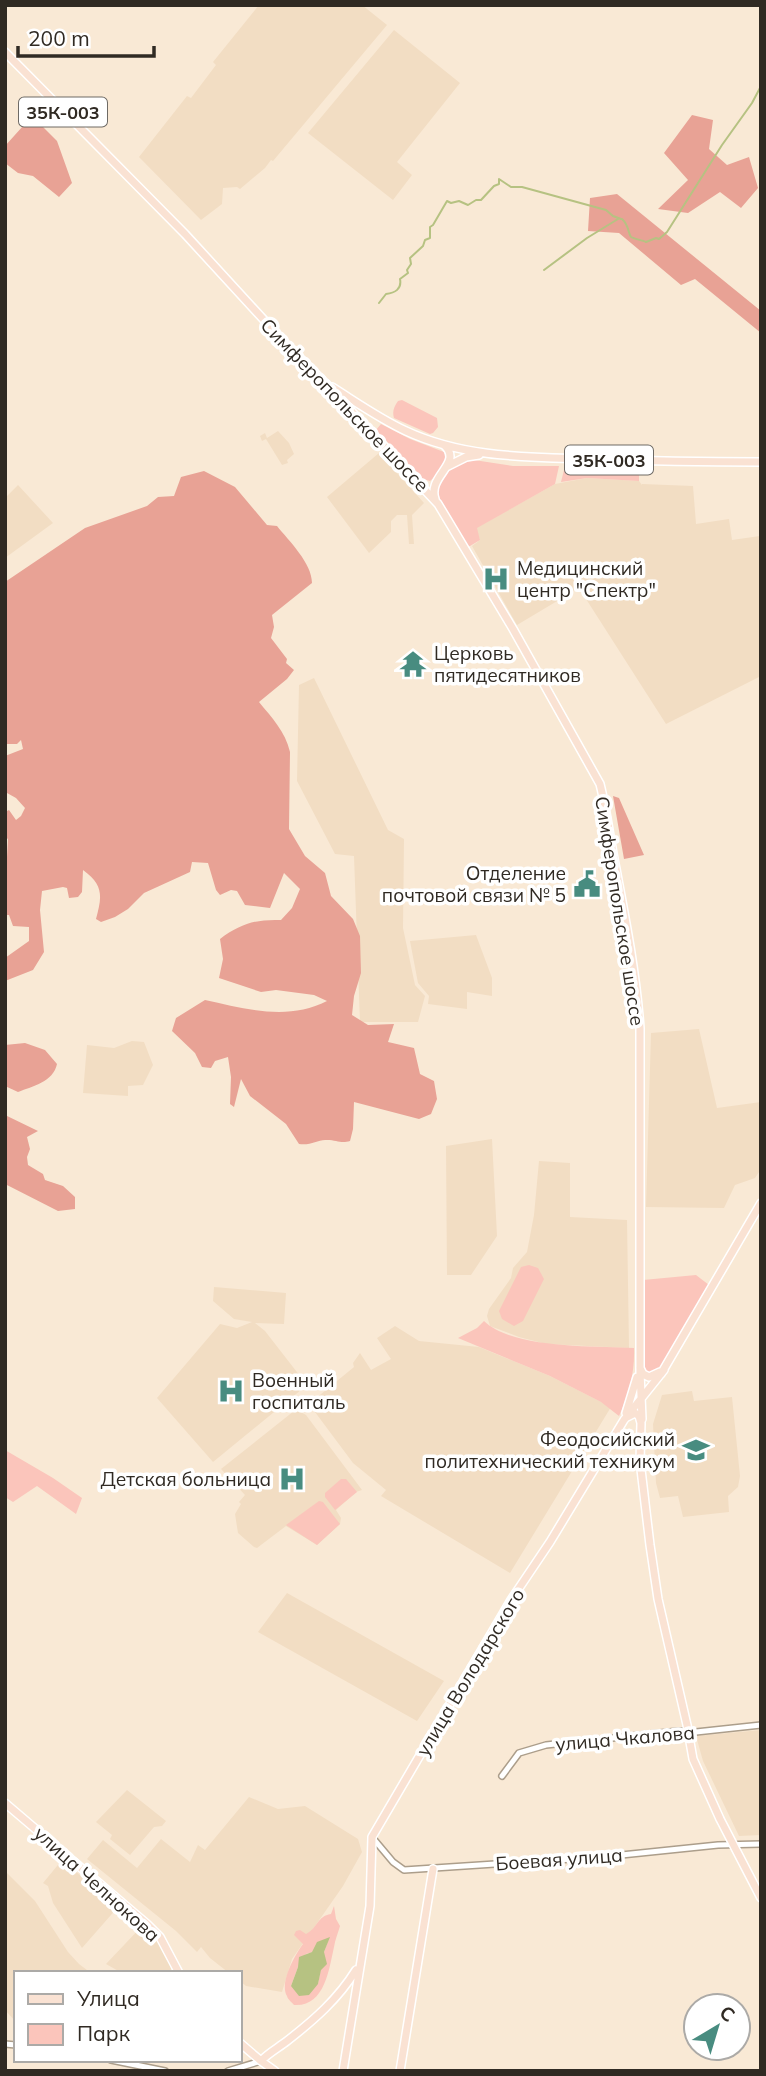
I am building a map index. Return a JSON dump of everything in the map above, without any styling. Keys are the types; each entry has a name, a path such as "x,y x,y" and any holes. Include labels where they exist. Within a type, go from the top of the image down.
{"main road":[{"name":"Симферопольское шоссе","path":"5,52 185,234 438,504 513,629 600,784 636,982 640,1028 640,1461 650,1545 658,1599 693,1759 732,1845 761,1898"},
{"name":"35К-003","path":"323,381 406,431 484,454 606,460 761,462"},
{"path":"372,433 377,422 390,422"},
{"path":"430,440 446,446 450,456 447,466 435,483 434,495 438,504"},
{"path":"447,466 466,457 484,454"},
{"path":"415,479 428,486 435,483"},
{"path":"641,1421 648,1398 761,1203"},
{"path":"640,1367 643,1374 649,1377 664,1370"},
{"path":"624,1420 640,1367"},
{"name":"улица Володарского","path":"343,2071 369,1906 372,1837 511,1600 550,1542 624,1420 664,1370"},
{"path":"624,1420 635,1413 641,1421"},
{"name":"улица Челнокова","path":"5,1803 147,1924 160,1937 178,1971"},
{"path":"400,2071 433,1869"},
{"name":"улица Володарского","path":"261,2061 334,2002 359,1966"},
{"path":"242,2045 275,2071"}],"street":[{"name":"улица Чкалова","path":"502,1776 519,1753 546,1745 761,1725"},
{"name":"Боевая улица","path":"372,1837 393,1862 404,1870 761,1844"},
{"path":"228,2071 261,2061"},
{"path":"121,2062 165,2071"}],"shaded area":[{"path":"259,5 362,5 387,25 273,161 240,189 223,188 222,204 201,220 139,157 187,96 191,98 216,65 213,62"},
{"path":"394,30 460,83 397,162 412,175 393,200 308,133"},
{"path":"692,115 713,120 709,149 727,165 749,157 758,188 741,208 720,192 688,213 658,209 688,180 664,153"},
{"path":"32,116 57,141 72,183 59,197 33,176 18,173 5,163 5,146"},
{"path":"617,194 761,311 761,333 695,279 681,285 619,233 588,231 590,198"},
{"path":"278,431 289,443 294,454 287,460 288,463 282,465 266,439 262,441 260,436 265,433 267,438"},
{"path":"379,453 424,503 412,515 414,544 409,544 407,515 397,515 391,521 391,532 369,553 327,497"},
{"path":"204,471 235,487 267,525 277,526 299,553 311,575 312,583 272,615 274,627 271,638 287,659 286,663 294,670 259,702 281,731 290,752 289,829 305,856 325,873 331,896 353,919 360,936 361,973 352,1015 368,1025 394,1024 388,1042 414,1048 420,1074 434,1081 437,1099 431,1114 419,1119 354,1102 353,1129 350,1141 347,1142 324,1140 299,1144 286,1124 250,1096 241,1079 234,1107 230,1104 231,1077 228,1057 215,1061 211,1068 202,1067 195,1053 172,1031 176,1018 205,1000 251,1010 282,1012 297,1011 327,1001 314,995 276,990 261,992 219,978 223,959 220,939 249,923 281,920 292,908 300,889 284,873 270,908 245,905 237,891 231,890 220,895 208,863 192,862 190,872 144,893 128,909 101,922 96,919 100,898 98,886 83,870 82,892 78,897 69,898 67,888 63,887 42,891 40,910 44,952 33,970 5,981 5,958 29,941 29,927 13,926 9,915 5,915 5,856 7,857 8,839 5,837 5,812 9,810 16,820 25,808 16,798 5,794 5,756 23,749 21,740 17,744 5,744 5,582 85,528 147,506 158,497 174,496 181,477"},
{"path":"587,478 639,481 642,485 693,486 696,524 729,519 732,540 760,536 761,676 666,724 579,588 517,625 472,546 480,540 476,528 555,484"},
{"path":"18,485 53,523 5,558 5,498"},
{"path":"314,678 388,830 404,839 403,928 415,985 425,996 418,1022 360,1022 354,856 335,854 297,781 299,685"},
{"path":"613,796 619,798 644,855 624,859"},
{"path":"476,935 492,978 492,996 467,992 467,1009 428,1004 429,996 418,983 410,941"},
{"path":"699,1029 717,1108 761,1102 761,1169 755,1178 735,1185 724,1208 646,1207 651,1033"},
{"path":"132,1041 144,1042 153,1065 143,1085 128,1086 128,1096 83,1093 87,1045 114,1048"},
{"path":"25,1043 45,1050 57,1064 47,1079 18,1092 5,1086 5,1045"},
{"path":"5,1115 38,1131 27,1137 30,1149 28,1165 43,1174 45,1180 63,1186 75,1197 75,1209 58,1211 5,1184"},
{"path":"492,1139 497,1236 471,1275 447,1275 446,1146"},
{"path":"539,1161 570,1163 570,1217 627,1220 629,1348 546,1344 490,1326 487,1316 489,1309 511,1278 513,1268 527,1252 534,1215"},
{"name":"Военный госпиталь","path":"214,1287 286,1293 284,1324 255,1323 265,1331 307,1385 213,1462 157,1398 220,1324 237,1328 252,1322 234,1319 213,1301"},
{"path":"395,1326 419,1341 479,1347 550,1376 611,1407 510,1573 381,1496 386,1490 353,1463 309,1404 354,1367 353,1363 360,1353 371,1370 391,1359 377,1338"},
{"name":"Феодосийский политехнический техникум","path":"692,1391 694,1401 732,1397 740,1476 738,1487 728,1496 729,1512 683,1517 678,1496 660,1498 656,1483 653,1424 662,1395"},
{"name":"Детская больница","path":"297,1410 306,1415 362,1490 336,1510 341,1518 340,1524 317,1545 286,1526 257,1548 238,1533 235,1514 245,1495 221,1469"},
{"path":"287,1593 444,1681 417,1721 258,1632"},
{"path":"761,1730 761,1835 739,1836 703,1761 696,1736"},
{"path":"127,1790 166,1821 162,1826 154,1827 130,1855 110,1839 112,1835 96,1822"},
{"path":"249,1797 278,1809 305,1806 358,1839 362,1852 343,1886 292,1959 282,1992 246,1986 242,1983 242,1971 226,1971 201,1947 197,1952 176,1931 87,1859 103,1840 137,1868 161,1839 190,1862 198,1845 205,1850"},
{"path":"62,1860 118,1907 82,1948 53,1903 48,1886 43,1883"},
{"path":"5,1871 35,1901 68,1952 88,1971 14,1971 14,2020 5,2010"},
{"path":"142,1926 163,1947 172,1968 170,1971 118,1971 106,1964"},
{"path":"330,1937 324,1952 327,1964 321,1970 318,1984 309,1995 299,1996 291,1986 299,1957 312,1952 317,1942"}],"green space":[{"path":"402,400 437,418 438,427 433,433 394,418 394,407"},
{"path":"381,424 444,452 444,464 430,481 423,479 376,430"},
{"path":"474,460 513,466 559,466 555,484 477,528 480,540 468,546 438,496 438,489 448,472 460,464"},
{"path":"565,466 638,466 642,469 639,469 639,481 587,478 561,482"},
{"path":"529,1265 538,1268 544,1279 523,1321 514,1326 502,1319 499,1311 521,1267"},
{"path":"696,1275 709,1285 665,1361 656,1371 650,1373 643,1362 643,1280"},
{"path":"484,1321 514,1337 534,1341 634,1348 631,1383 619,1416 601,1402 550,1376 458,1338"},
{"path":"5,1450 82,1498 76,1514 37,1486 13,1502 5,1497"},
{"path":"341,1479 346,1479 357,1492 335,1510 325,1493"},
{"path":"319,1501 323,1502 340,1524 317,1545 286,1525"},
{"path":"334,1906 340,1926 324,1985 313,2000 294,2005 285,1990 286,1977 303,1944 294,1935 300,1930 306,1934 323,1917 331,1914","holes":["329,1938 318,1984 291,1986 306,1954 313,1952"]}],"waterway":[{"path":"622,219 631,237 646,242 659,239 667,232 761,86"},
{"path":"379,303 386,294 399,288 400,279 408,273 410,258 423,246 425,240 430,238 430,227 447,201 459,201 468,205 481,200 499,184 499,179 511,187 522,187 606,210 621,219"},
{"path":"544,270 618,219"}],"place":[{"name":"Медицинский центр \"Спектр\"","path":"496,579"},
{"name":"Церковь пятидесятников","path":"413,664"},
{"name":"Отделение почтовой связи № 5","path":"587,884"},
{"name":"Военный госпиталь","path":"231,1391"},
{"name":"Феодосийский политехнический техникум","path":"696,1450"},
{"name":"Детская больница","path":"292,1479"}]}
